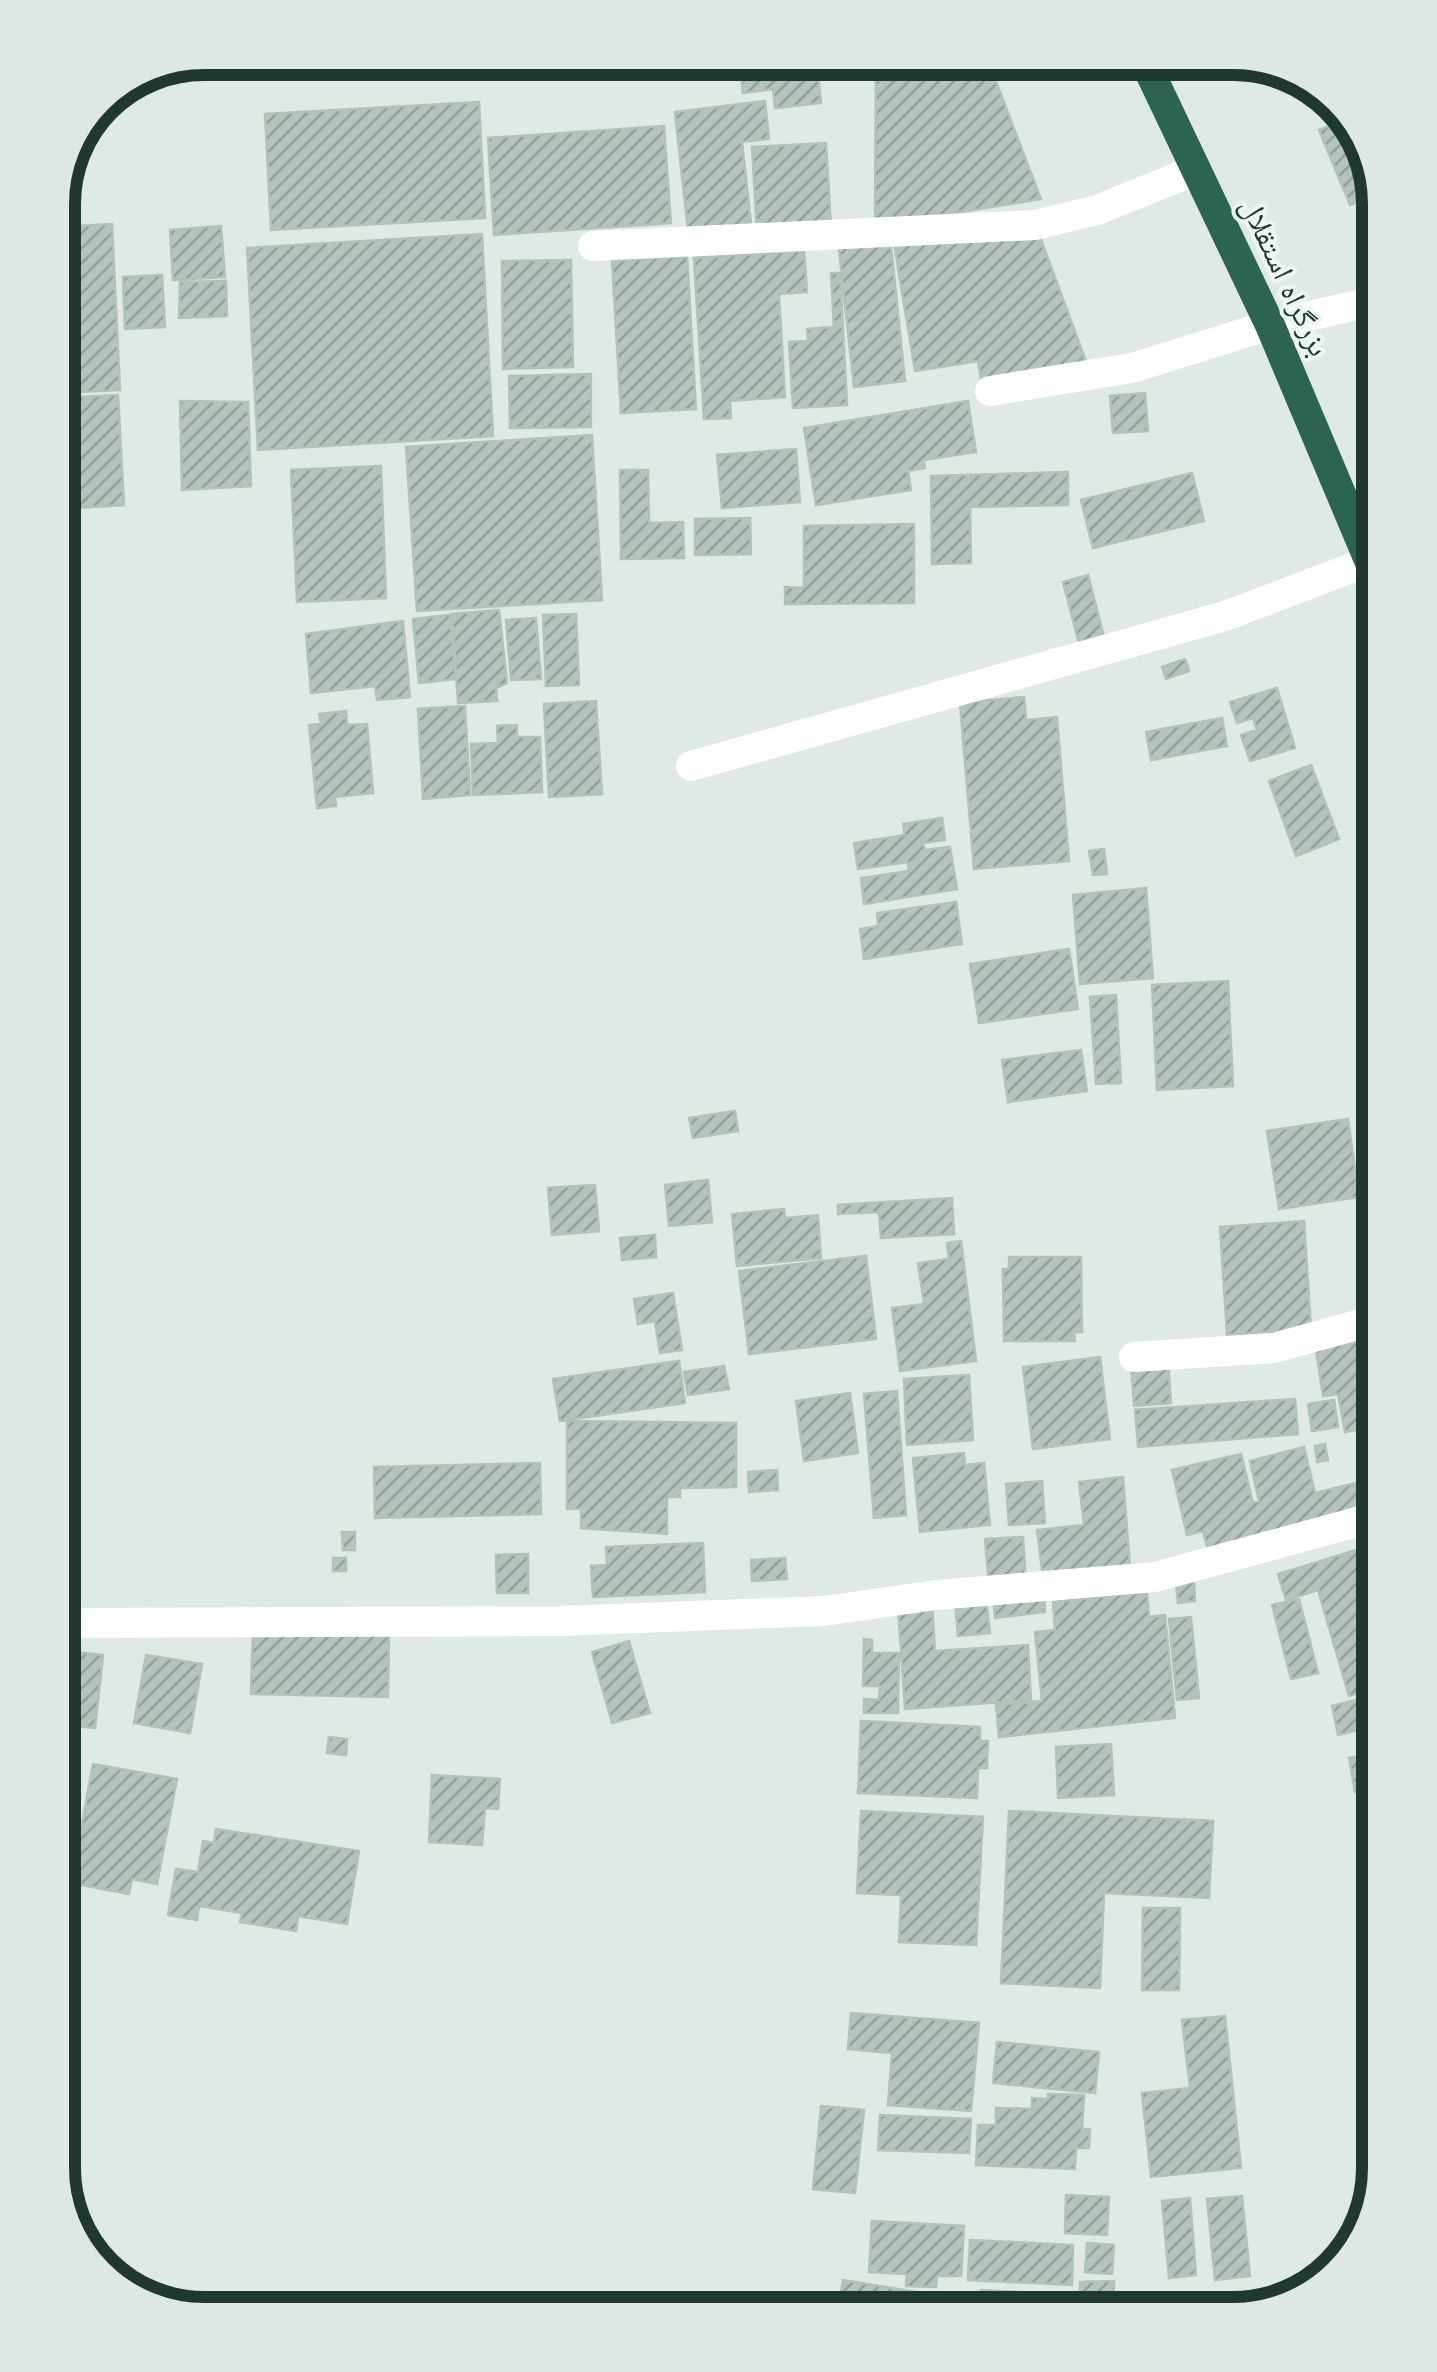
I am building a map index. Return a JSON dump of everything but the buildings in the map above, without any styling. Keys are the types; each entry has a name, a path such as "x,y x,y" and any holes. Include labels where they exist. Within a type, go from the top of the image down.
{"highway":[{"name":"بزرگراه استقلال","path":"1151,75 1270,325 1362,542"}],"street":[{"path":"594,246 1036,225 1098,210 1196,170"},
{"path":"990,391 1132,368 1270,325 1362,304"},
{"path":"691,766 1362,577"},
{"path":"1134,1358 1274,1348 1362,1325"},
{"path":"75,1622 562,1621 824,1611 936,1595 1155,1578 1362,1521"}]}
